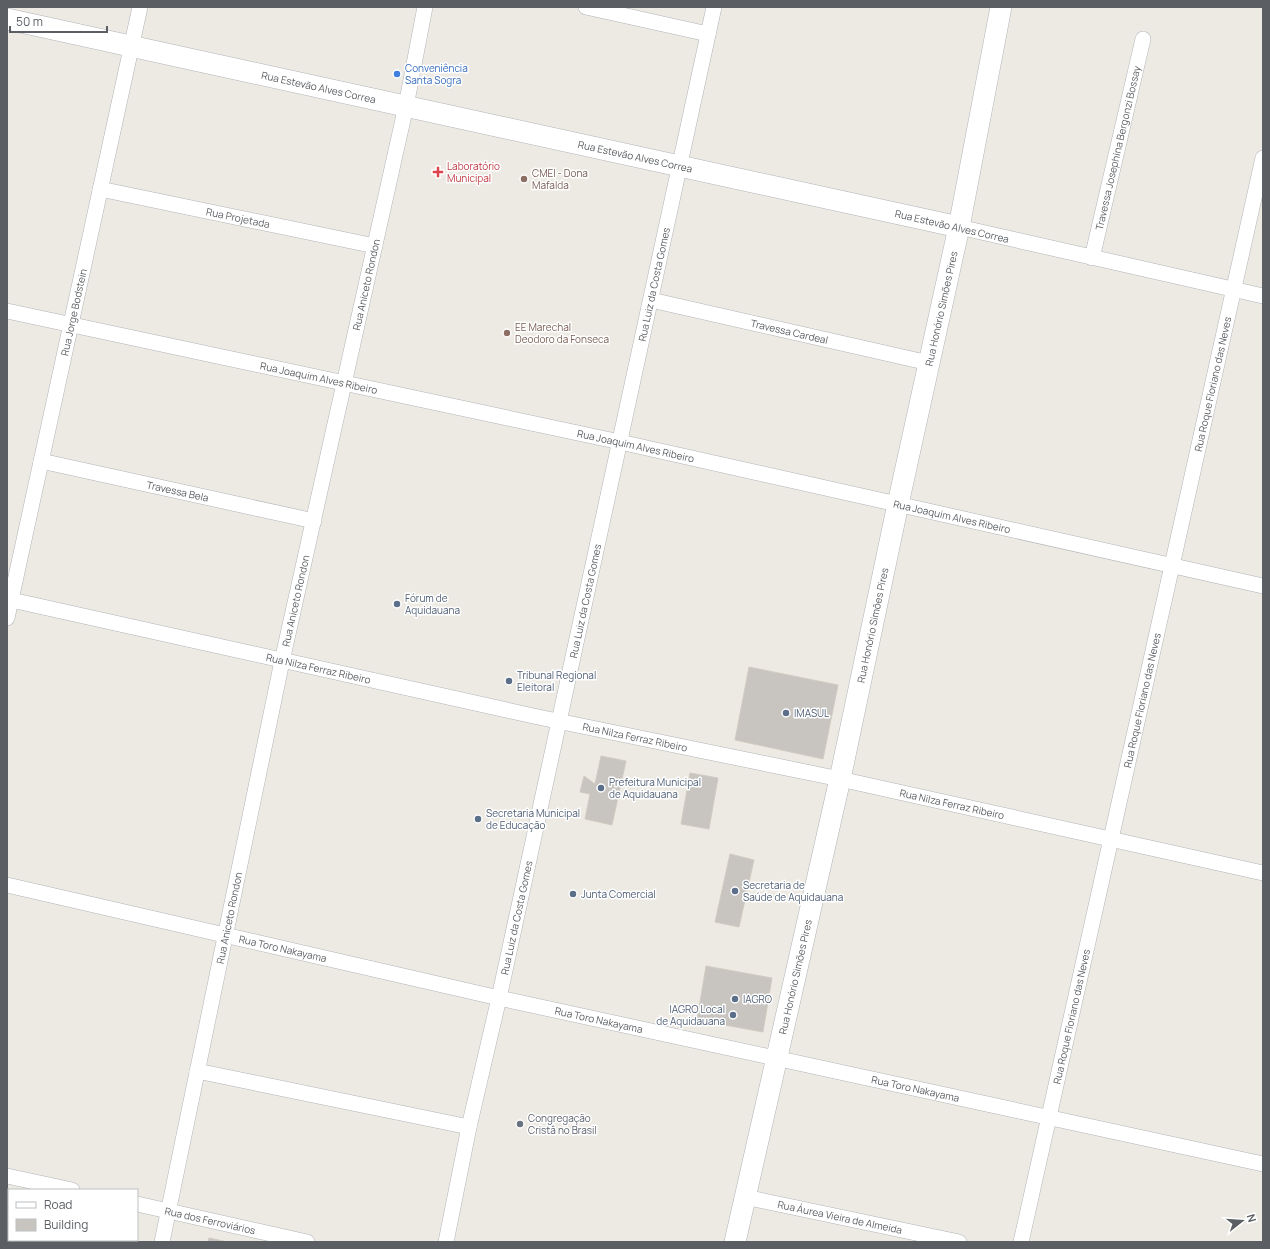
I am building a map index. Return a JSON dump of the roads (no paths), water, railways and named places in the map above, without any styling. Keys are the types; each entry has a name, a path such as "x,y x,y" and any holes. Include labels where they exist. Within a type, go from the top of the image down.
{"main road":[{"name":"Rua Honório Simões Pires","path":"735,1242 840,779 958,228 1001,7"},
{"name":"Rua Estevão Alves Correa","path":"7,19 958,228"}],"street":[{"name":"Rua Jorge Bodstein","path":"7,618 9,600 41,461 140,7"},
{"name":"Rua Aniceto Rondon","path":"162,1242 282,661 406,106 425,7"},
{"path":"586,7 708,34"},
{"name":"Rua Luiz da Costa Gomes","path":"446,1242 714,7"},
{"name":"Travessa Josephina Bergonzi Bossay","path":"1092,258 1143,39"},
{"name":"Rua Roque Floriano das Neves","path":"1021,1242 1263,158"},
{"name":"Rua Projetada","path":"100,189 375,246"},
{"name":"Rua Estevão Alves Correa","path":"958,228 1263,296"},
{"name":"Travessa Cardeal","path":"651,300 929,363"},
{"name":"Rua Joaquim Alves Ribeiro","path":"7,311 620,442 1263,586"},
{"name":"Travessa Bela","path":"41,461 314,522"},
{"name":"Rua Nilza Ferraz Ribeiro","path":"9,600 559,722 840,779 1263,873"},
{"name":"Rua Toro Nakayama","path":"7,885 499,998 1263,1164"},
{"path":"197,1071 470,1127"},
{"path":"7,1176 67,1189"},
{"name":"Rua Áurea Vieira de Almeida","path":"745,1197 959,1242"},
{"name":"Rua dos Ferroviários","path":"138,1204 307,1242"}],"place":[{"name":"Conveniência Santa Sogra","path":"397,74"},
{"name":"Laboratório Municipal","path":"438,172"},
{"name":"CMEI - Dona Mafalda","path":"524,179"},
{"name":"EE Marechal Deodoro da Fonseca","path":"507,333"},
{"name":"Fórum de Aquidauana","path":"397,604"},
{"name":"Tribunal Regional Eleitoral","path":"509,681"},
{"name":"IMASUL","path":"786,713"},
{"name":"Prefeitura Municipal de Aquidauana","path":"601,788"},
{"name":"Secretaria Municipal de Educação","path":"478,819"},
{"name":"Secretaria de Saúde de Aquidauana","path":"735,891"},
{"name":"Junta Comercial","path":"573,894"},
{"name":"IAGRO","path":"735,999"},
{"name":"IAGRO Local de Aquidauana","path":"733,1015"},
{"name":"Congregação Cristâ no Brasil","path":"520,1124"}]}
